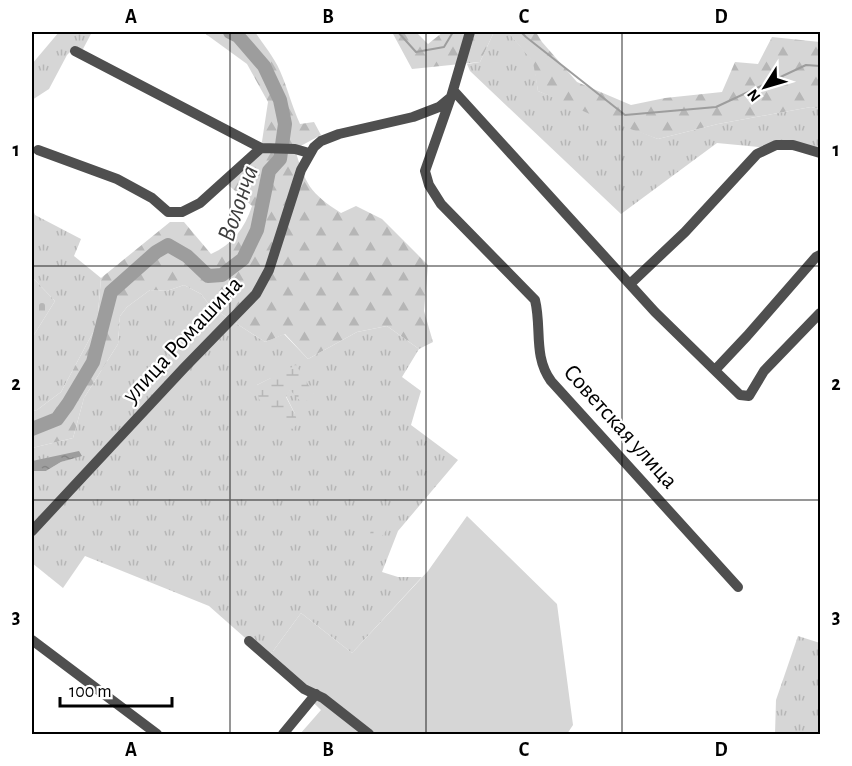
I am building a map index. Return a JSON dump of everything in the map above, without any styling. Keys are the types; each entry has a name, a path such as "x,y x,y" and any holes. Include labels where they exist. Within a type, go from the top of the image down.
{"street":[{"path":"75,51 261,148 282,148 309,153 328,137 421,114 439,107 452,93 470,32"},
{"path":"452,93 655,312 744,397 749,396 764,371 820,313"},
{"name":"Советская улица","path":"452,93 425,171 429,185 441,204 535,300 540,361 551,381 738,587"},
{"path":"630,284 692,224 757,154 776,145 793,145 820,153"},
{"path":"38,150 117,179 152,198 168,212 182,212 200,204 261,148"},
{"name":"улица Ромашина","path":"32,531 256,294 269,270 301,170 309,153"},
{"path":"715,370 820,255"},
{"path":"32,640 157,735"},
{"path":"249,641 304,689 316,694 369,735"},
{"path":"283,735 316,694"}],"green space":[{"path":"59,32 92,32 83,49 72,50 67,55 49,89 32,100 32,64"},
{"path":"203,32 255,32 278,66 300,124 314,122 321,135 295,149 310,187 341,213 356,206 382,219 428,265 424,311 433,342 419,349 387,326 357,332 308,359 285,334 265,342 211,307 201,294 184,285 167,291 150,290 127,307 120,316 118,344 84,398 73,438 32,448 32,411 37,410 61,392 97,325 101,278 170,222 184,222 211,254 231,241 249,214 252,206 225,182 261,148 268,102 247,64"},
{"path":"392,32 416,32 428,44 443,32 494,32 480,62 412,69"},
{"path":"494,32 508,32 534,62 538,91 658,139 718,124 811,107 820,109 820,153 717,143 621,214 470,71 467,64 480,62"},
{"path":"508,32 536,32 577,82 631,105 665,98 722,92 735,62 758,64 772,37 820,42 820,109 811,107 718,124 658,139 592,115 538,91 533,62"},
{"path":"32,207 35,215 81,239 74,256 101,278 97,325 61,392 37,410 32,411 32,338 55,301 32,277"},
{"path":"32,277 55,301 32,338"},
{"path":"184,285 201,294 211,307 265,342 284,334 308,359 357,332 387,326 419,349 402,377 421,391 411,425 458,460 398,531 382,572 398,577 422,577 352,653 301,613 268,658 209,606 85,556 63,588 32,563 32,471 46,471 61,462 82,455 32,461 32,448 73,438 84,398 118,344 120,316 127,307 150,290 167,291","holes":["271,378 314,394 290,389 286,396 295,414 257,385"]},
{"path":"296,365 314,394 303,404 290,390 286,397 298,424 292,429 275,418 259,399 257,385"},
{"path":"467,516 557,604 573,725 567,734 300,734 321,710 268,658 301,613 352,653 428,571"},
{"path":"379,523 388,528 382,536 372,538 370,534 372,526"},
{"path":"798,636 820,643 820,734 775,734 776,700"}],"water":[{"path":"79,451 82,456 61,462 46,471 32,471 32,461"}],"waterway":[{"name":"Волонча","path":"32,429 57,419 68,404 93,362 111,292 156,252 168,245 187,256 208,276 222,275 243,259 257,230 269,171 280,159 285,124 280,100 264,66 238,36 230,32"},
{"path":"398,32 416,52 444,47 453,32"},
{"path":"521,32 625,115 716,107 806,65 820,66"}]}
